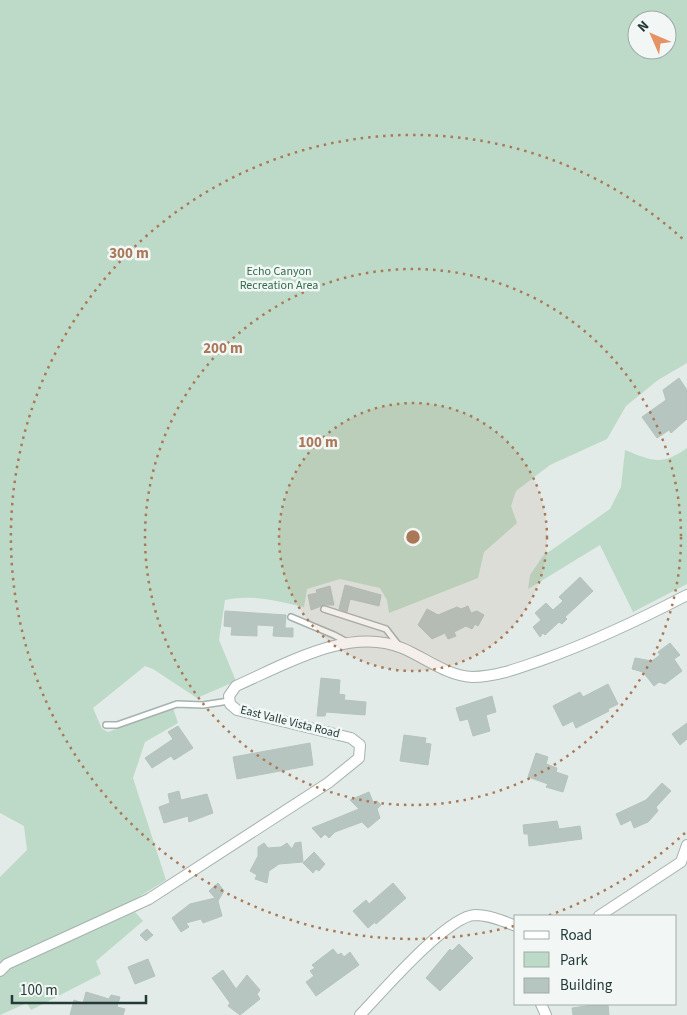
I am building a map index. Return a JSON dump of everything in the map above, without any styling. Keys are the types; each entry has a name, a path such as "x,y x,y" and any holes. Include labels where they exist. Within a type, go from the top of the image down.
{"street":[{"name":"East Valle Vista Road","path":"0,971 7,964 150,899 328,783 358,758 360,745 351,738 237,710 230,704 228,696 236,686 329,646 347,643 385,643 401,647 454,673 471,677 499,674 592,642 687,595"},
{"path":"600,915 681,862 687,845"},
{"path":"360,1015 439,935 457,920 474,915 490,917 514,925"}],"lane":[{"path":"324,608 386,629 401,647"},
{"path":"291,617 334,635 347,643"},
{"path":"106,725 117,725 177,704 203,705 229,700"}],"green space":[{"name":"Echo Canyon Recreation Area","path":"0,0 687,0 687,363 658,380 626,406 607,439 550,465 516,491 511,506 517,523 484,552 478,578 389,613 387,600 380,588 340,579 307,589 304,607 255,598 225,600 219,640 236,681 197,698 153,669 145,666 93,708 102,729 108,732 173,708 178,723 145,742 133,778 166,880 129,903 0,964 0,877 27,850 24,826 0,813"},
{"path":"687,448 687,584 633,612 600,545 528,589 530,575 543,556 610,509 621,487 625,450 657,460 671,457"},
{"path":"135,912 143,921 96,961 101,974 31,1010 27,1003 0,1015 0,976 9,968"}],"building":[{"path":"679,378 687,390 687,419 671,433 669,430 657,438 642,417 666,400 663,390"},
{"path":"580,577 593,591 565,617 567,619 562,624 559,622 545,635 543,633 540,637 533,627 541,620 535,613 546,603 553,610 563,601 559,597"},
{"path":"345,585 381,595 379,606 350,599 347,612 339,609"},
{"path":"330,586 334,605 324,605 311,610 308,595 317,593 316,590"},
{"path":"468,606 471,613 477,611 484,615 478,626 475,624 472,629 466,626 454,632 456,636 448,639 445,633 432,639 418,625 427,609 438,615 457,607 461,609"},
{"path":"225,611 286,615 285,628 293,628 293,637 273,636 274,626 257,625 257,636 231,635 232,627 224,626"},
{"path":"670,643 680,655 674,659 682,671 665,684 659,682 654,686 643,672 632,669 635,658 652,661 660,655 658,652"},
{"path":"321,678 340,680 339,694 345,695 344,700 366,702 365,715 326,712 325,716 317,716"},
{"path":"608,684 618,704 608,709 609,711 576,728 573,721 563,726 553,706 580,692 583,697"},
{"path":"492,696 496,712 486,715 490,731 473,736 468,719 460,721 456,708"},
{"path":"687,723 687,739 680,745 672,734"},
{"path":"178,726 193,748 174,760 171,756 152,768 145,758 173,739 168,732"},
{"path":"404,735 426,738 425,743 431,744 428,765 400,761"},
{"path":"310,743 313,765 237,779 233,757"},
{"path":"536,753 548,757 546,764 557,768 556,772 568,776 563,792 546,787 548,784 528,777"},
{"path":"662,783 671,791 656,807 658,811 648,822 634,828 631,820 621,825 616,814 646,800"},
{"path":"179,791 181,800 207,794 213,813 189,822 188,816 164,823 159,807 170,803 168,794"},
{"path":"369,792 373,802 377,801 381,805 377,809 380,818 368,828 362,822 335,832 329,838 325,834 321,838 312,828 359,809 350,800"},
{"path":"557,821 559,829 580,826 582,839 529,846 528,834 524,834 523,825"},
{"path":"301,842 303,862 279,864 269,871 267,883 255,879 257,875 250,871 258,856 258,847 264,843 268,848 281,847 287,843 292,849 295,843"},
{"path":"314,852 325,864 319,871 316,869 313,873 303,863"},
{"path":"218,883 224,891 218,901 222,916 203,923 201,919 186,923 189,927 181,932 172,918 190,904 215,898 209,891"},
{"path":"393,883 406,898 376,924 375,922 368,928 353,911 366,900 369,904"},
{"path":"147,929 153,935 146,941 140,935"},
{"path":"459,944 473,958 440,991 426,978 450,949 452,951"},
{"path":"333,949 338,955 341,953 344,957 350,952 359,965 316,996 306,982 314,976 310,971 315,968 312,965"},
{"path":"148,959 155,976 135,984 128,967"},
{"path":"223,970 236,989 247,975 260,990 257,994 260,999 240,1015 228,1006 230,1003 212,978"},
{"path":"86,992 109,999 111,995 120,997 117,1007 125,1009 123,1015 70,1015 74,1000 83,1003"},
{"path":"608,1005 609,1015 573,1015 572,1008"}]}
